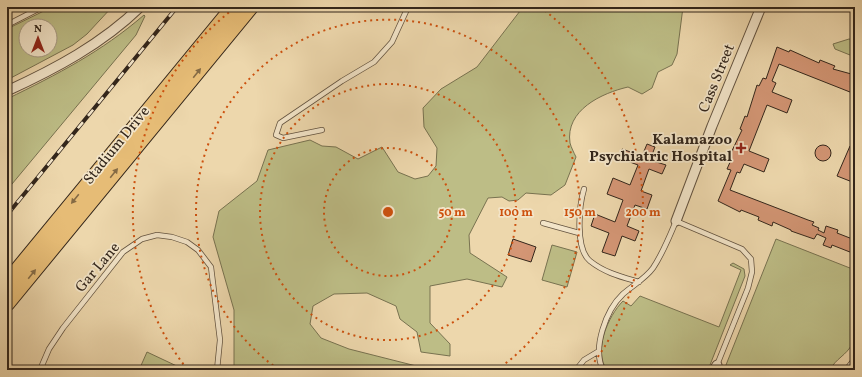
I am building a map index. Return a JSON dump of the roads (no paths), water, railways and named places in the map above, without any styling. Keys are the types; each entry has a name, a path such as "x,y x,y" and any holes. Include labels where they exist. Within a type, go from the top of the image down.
{"main road":[{"name":"Stadium Drive","path":"7,282 233,7"},
{"name":"Stadium Drive","path":"7,304 252,7"}],"street":[{"path":"7,91 48,72 87,49 108,34 140,7"},
{"name":"Cass Street","path":"676,221 709,133 761,7"}],"lane":[{"path":"7,25 42,7"},
{"path":"322,130 283,138 276,135 280,123 342,81 374,62 392,42 408,7"},
{"path":"584,189 580,202 579,233 589,260 606,271 639,282"},
{"path":"676,221 742,249 751,259 752,272 748,288 715,367"},
{"name":"Cass Street","path":"603,370 599,359 600,340 614,305 623,294 639,282 652,268 665,248 676,221"},
{"path":"543,223 579,233"},
{"name":"Gar Lane","path":"40,370 49,349 63,328 123,252 142,239 157,235 172,236 187,242 198,250 211,267 220,335 217,370"},
{"path":"576,370 584,360 599,351"},
{"path":"846,370 855,359"}],"railway":[{"path":"7,215 177,7"}],"place":[{"name":"Kalamazoo Psychiatric Hospital","path":"741,148"}]}
